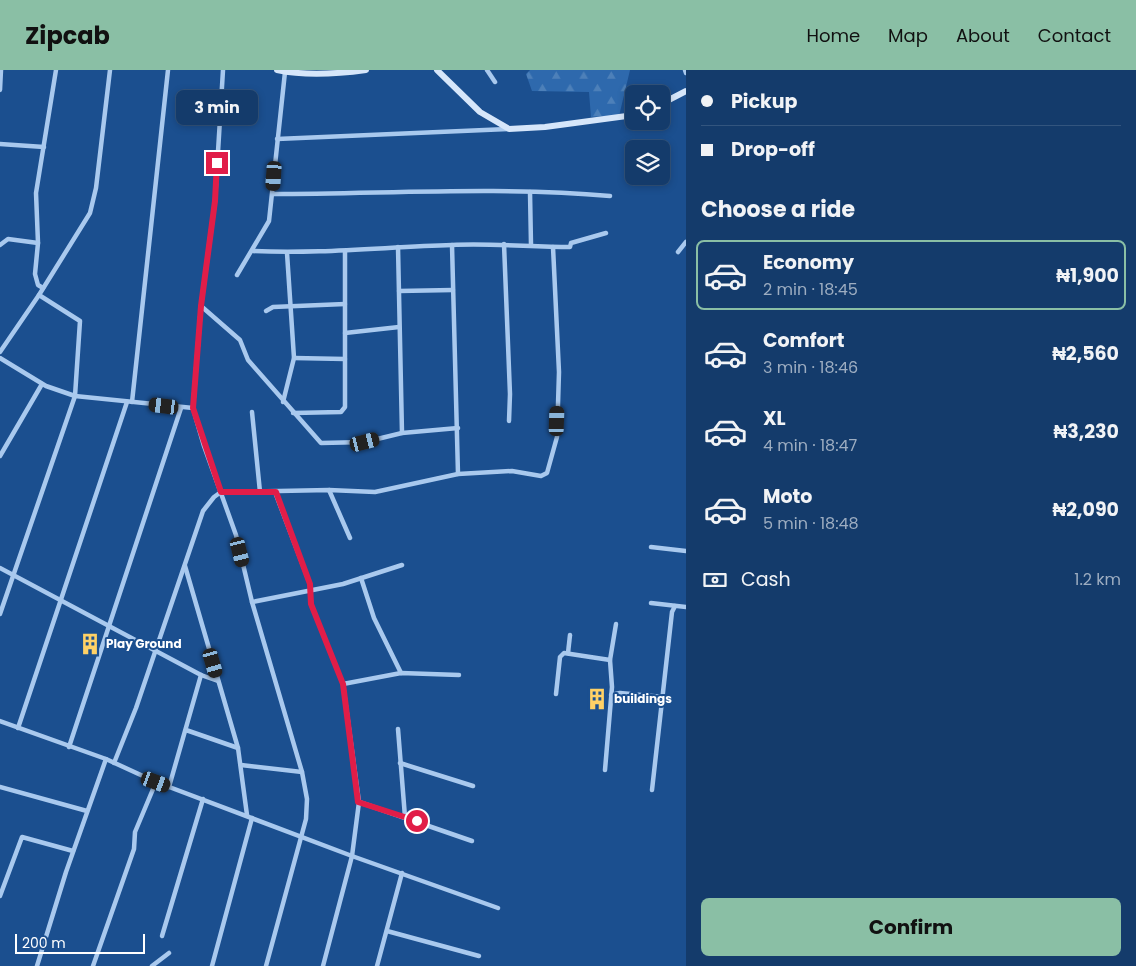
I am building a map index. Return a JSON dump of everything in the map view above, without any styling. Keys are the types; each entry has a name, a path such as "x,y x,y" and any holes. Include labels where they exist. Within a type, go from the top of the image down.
{"street":[{"path":"0,90 1,70"},
{"path":"44,288 38,285 35,274 38,243 36,193 56,70"},
{"path":"0,352 39,296 90,213 94,200 110,70"},
{"path":"18,728 130,402 168,70"},
{"path":"223,70 215,201 201,306 193,408 236,535 252,602 302,772 307,799 302,837 266,966"},
{"path":"277,70 285,72 341,73 366,70"},
{"path":"438,70 480,112 509,130"},
{"path":"487,70 495,82"},
{"path":"238,274 254,251 269,221 285,72"},
{"path":"670,99 686,91"},
{"path":"277,139 509,130 625,117"},
{"path":"0,144 44,147"},
{"path":"273,194 503,190 610,196"},
{"path":"530,192 531,245"},
{"path":"254,251 287,253 345,252 452,244 570,247 572,243 606,233"},
{"path":"0,245 8,239 38,243"},
{"path":"678,252 686,242"},
{"path":"452,244 458,474"},
{"path":"504,244 510,394 509,421"},
{"path":"398,247 402,433"},
{"path":"114,763 136,708 154,650 203,511 214,497 221,492 329,490 382,492 458,474 512,471 541,476 547,473 557,437 559,372 553,247"},
{"path":"293,413 343,410 345,252"},
{"path":"283,402 294,358 287,253"},
{"path":"399,290 453,290"},
{"path":"0,614 75,396 80,321 39,296"},
{"path":"266,312 273,307 345,304"},
{"path":"201,306 240,340 248,360 283,402 324,444 365,442 402,433 458,428"},
{"path":"345,333 399,328"},
{"path":"0,358 42,384 75,396 193,408"},
{"path":"294,358 345,359"},
{"path":"0,456 42,384"},
{"path":"68,747 181,408"},
{"path":"252,412 260,492"},
{"path":"329,490 350,538"},
{"path":"276,492 310,584 311,604 343,684 358,802 352,856 323,966"},
{"path":"651,547 686,551"},
{"path":"185,565 238,748 249,816 212,966"},
{"path":"252,602 310,592 402,565"},
{"path":"0,568 108,624 200,675 218,681"},
{"path":"361,578 374,618 401,673"},
{"path":"651,603 686,607"},
{"path":"652,790 672,612 675,606"},
{"path":"605,770 612,687 610,660 616,624"},
{"path":"568,653 570,635"},
{"path":"556,694 560,657 568,653 610,660"},
{"path":"343,684 401,673 459,676"},
{"path":"168,787 186,730 200,675"},
{"path":"612,687 620,693"},
{"path":"611,696 620,693 663,697"},
{"path":"0,721 68,747 106,759 168,787 498,908"},
{"path":"398,729 405,817"},
{"path":"186,730 238,748"},
{"path":"37,966 73,851 106,759"},
{"path":"400,763 473,786"},
{"path":"241,764 302,772"},
{"path":"93,966 134,849 135,832 156,782"},
{"path":"0,787 87,811"},
{"path":"162,936 203,799"},
{"path":"358,802 472,842"},
{"path":"0,896 22,837 73,851"},
{"path":"378,966 402,873"},
{"path":"386,931 478,956"},
{"path":"152,966 169,953"}],"green space":[{"path":"530,70 630,70 619,116 591,117 589,92 532,91 526,74"}],"place":[{"name":"Play Ground","path":"90,644"},
{"name":"buildings","path":"597,699"}],"route":[{"path":"217,163 215,201 201,306 193,408 197,424 221,492 276,492 310,584 309,597 311,604 343,684 358,802 417,821"}]}
